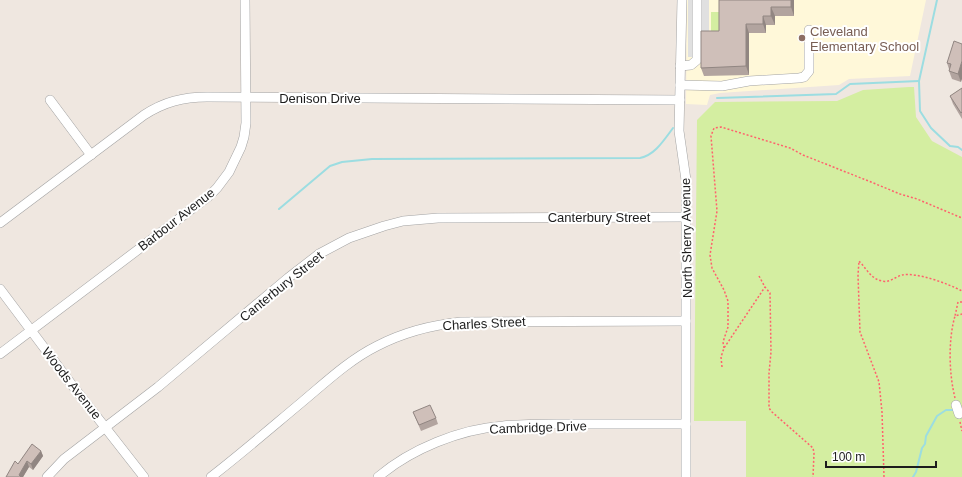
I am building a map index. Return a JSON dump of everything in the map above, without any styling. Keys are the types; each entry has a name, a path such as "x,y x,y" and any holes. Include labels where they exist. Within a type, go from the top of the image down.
{"street":[{"name":"Barbour Avenue","path":"0,354 217,188 229,172 241,147 246,123 245,0"},
{"name":"North Sherry Avenue","path":"682,0 679,131 686,180 686,477"},
{"path":"680,66 691,65 697,60 697,0"},
{"path":"680,85 722,86 749,80 804,77 809,71 809,30"},
{"name":"Denison Drive","path":"0,223 144,115 168,102 194,97 680,100"},
{"path":"50,100 91,154"},
{"name":"Canterbury Street","path":"47,477 64,459 158,387 309,261 333,246 368,231 403,221 438,218 686,217"},
{"name":"Woods Avenue","path":"0,289 72,385 144,477"},
{"name":"Charles Street","path":"211,477 254,443 342,368 376,346 408,332 443,324 468,322 686,321"},
{"path":"956,405 959,414"},
{"name":"Cambridge Drive","path":"378,477 425,447 458,435 484,428 521,424 686,424"}],"path":[{"path":"724,348 723,342 728,327 728,301 712,268 710,255 717,211 710,136 714,128 721,127 790,148 803,155 962,218"},
{"path":"884,477 882,412 879,382 860,332 859,261 870,275 882,281 890,281 902,275 913,276 943,282 962,291"},
{"path":"759,276 765,287 770,292 772,326 769,408 813,448 813,477"},
{"path":"722,367 721,357 724,348 765,287"},
{"path":"956,405 951,370 952,326 958,302 962,302"},
{"path":"955,316 962,314"}],"shaded area":[{"name":"Cleveland Elementary School","path":"687,0 926,0 910,76 849,79 839,85 720,93 710,95 707,105 686,104"},
{"path":"688,0 709,0 709,39 702,57 688,57"}],"green space":[{"path":"711,12 722,12 722,31 711,31"},
{"path":"914,87 916,117 932,141 962,157 962,477 746,477 746,421 694,421 697,120 715,102 837,101 863,90"}],"building":[{"path":"719,0 791,0 791,7 771,7 771,16 763,16 763,24 746,24 746,66 701,68 701,31 719,31"},
{"path":"954,41 962,44 962,61 958,74 949,71 951,64 947,63"},
{"path":"962,88 962,112 961,113 950,96"},
{"path":"430,405 436,418 419,425 413,412"},
{"path":"32,444 41,451 31,464 27,461 19,475 21,477 6,477 15,461 18,464"}],"waterway":[{"path":"937,0 919,81 920,111 931,128 950,146 958,147 962,150"},
{"path":"717,98 836,94 850,84 919,81"},
{"path":"279,209 330,166 342,162 372,159 640,158 655,150 673,128"},
{"path":"913,477 916,472 922,448 925,444 926,436 937,416 946,410 955,410"}],"place":[{"name":"Cleveland Elementary School","path":"802,38"}]}
